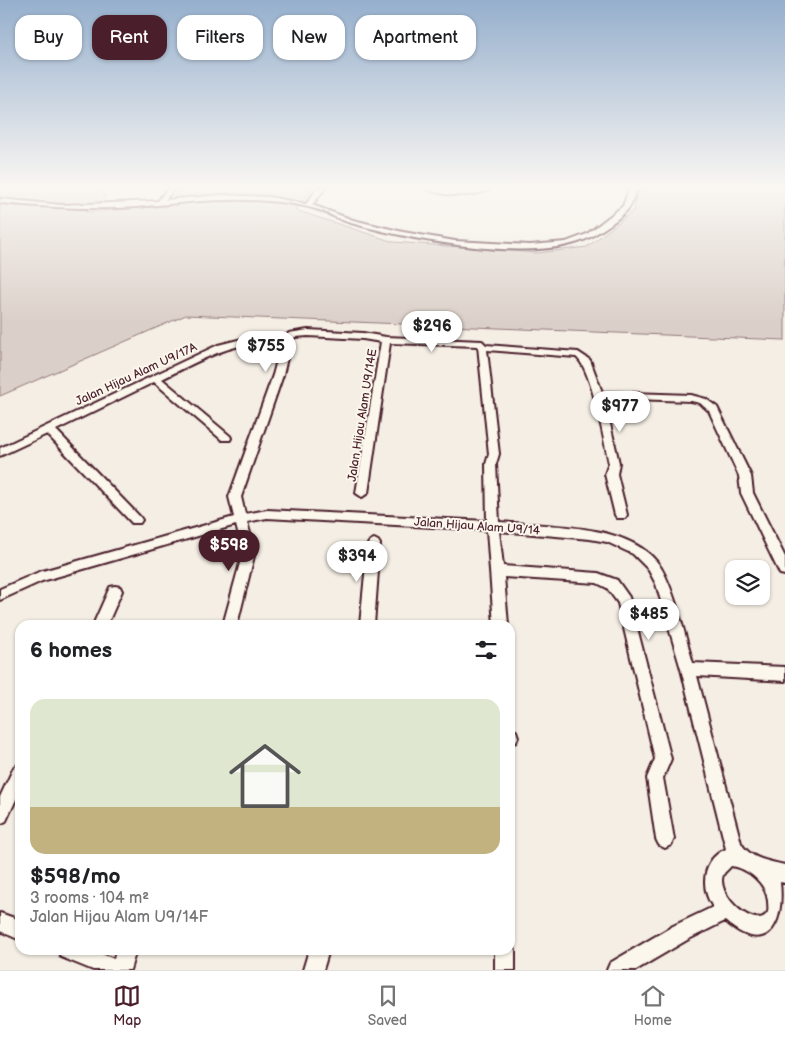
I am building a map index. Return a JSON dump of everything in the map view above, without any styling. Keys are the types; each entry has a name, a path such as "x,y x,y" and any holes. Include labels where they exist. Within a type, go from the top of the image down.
{"street":[{"path":"397,232 455,243 548,247 576,241 591,232"},
{"name":"Jalan Hijau Alam U9/17A","path":"0,452 238,340 287,340 292,336 308,332 578,355 585,360 598,395"},
{"path":"231,620 249,552 242,518 235,497 278,375 287,340"},
{"name":"Jalan Hijau Alam U9/14E","path":"362,493 386,340"},
{"path":"482,346 494,454 491,464 493,526 501,620"},
{"path":"155,378 226,438"},
{"path":"621,515 611,474 614,463 598,395 691,398 703,401 713,409 744,476 748,493 785,570"},
{"path":"49,429 136,520"},
{"name":"Jalan Hijau Alam U9/14","path":"0,595 39,577 242,518 267,514 493,526 590,534 610,538 637,551 653,566 662,584 688,670 733,846 739,857"},
{"path":"367,620 374,544"},
{"path":"497,571 598,578 612,584 624,601 663,759 655,778 665,839"},
{"path":"102,620 115,590"},
{"path":"688,670 785,674"},
{"path":"0,815 15,784"},
{"path":"728,857 739,857 750,860 760,868 776,890 782,907 773,923 764,928 753,928 741,924 726,911 715,892 714,869 720,861 728,857"},
{"path":"760,868 785,874"},
{"path":"617,970 680,933 726,911"},
{"path":"0,922 15,928"},
{"path":"80,955 118,970 124,955"},
{"path":"313,970 318,955"},
{"path":"505,955 505,970"}],"shaded area":[{"path":"0,232 364,232 394,242 538,253 587,247 606,232 785,232 785,340 186,315 0,396"}]}
